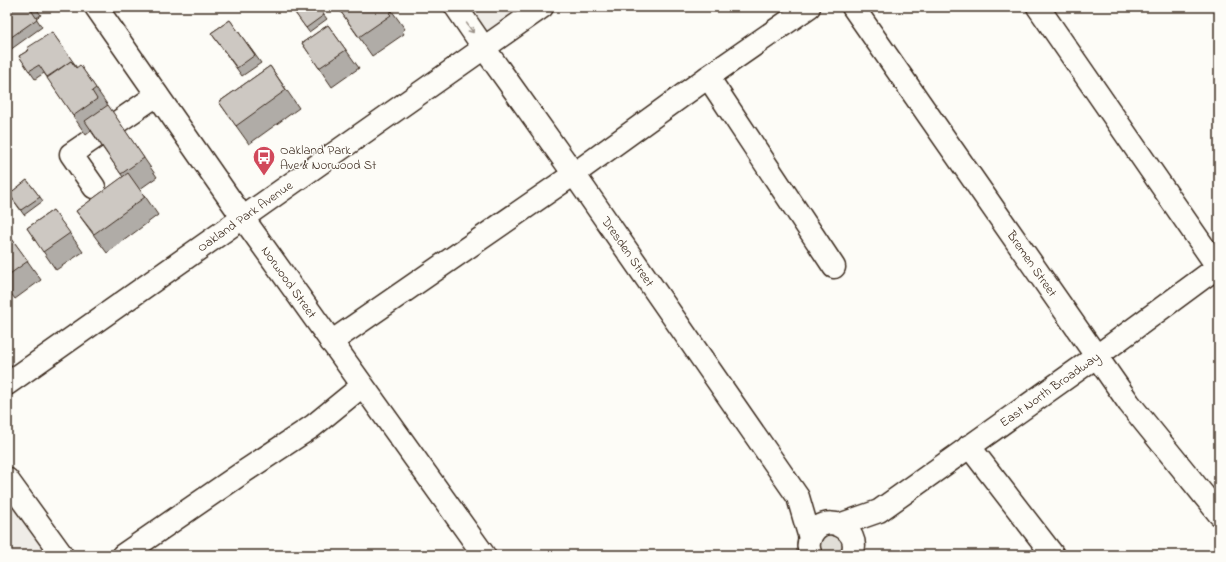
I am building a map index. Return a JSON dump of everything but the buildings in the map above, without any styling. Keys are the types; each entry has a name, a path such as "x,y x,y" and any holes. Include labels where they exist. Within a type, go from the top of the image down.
{"street":[{"name":"Norwood Street","path":"96,7 243,218 484,555"},
{"name":"Dresden Street","path":"456,7 798,497 836,524 845,528 852,537 854,547 852,553"},
{"name":"Oakland Park Avenue","path":"7,384 542,7"},
{"path":"331,342 574,174 708,77 809,7"},
{"name":"Bremen Street","path":"853,7 1129,403 1219,514"},
{"path":"1038,7 1219,267"},
{"path":"708,77 834,267"},
{"path":"94,187 71,154 157,95"},
{"name":"East North Broadway","path":"852,553 879,512 1219,267"},
{"path":"123,555 313,426 362,386"},
{"path":"969,446 1053,555"},
{"path":"7,479 62,555"},
{"name":"Dresden Street","path":"798,497 807,548"},
{"name":"East North Broadway","path":"807,548 816,529 820,526 826,524 836,524 879,512"}],"shaded area":[{"path":"450,7 536,7 478,49"},
{"path":"7,483 61,555 7,555"},
{"path":"831,534 839,537 842,545 839,553 831,556 823,553 820,545 823,537"}],"place":[{"name":"Oakland Park Ave & Norwood St","path":"264,176"}]}
